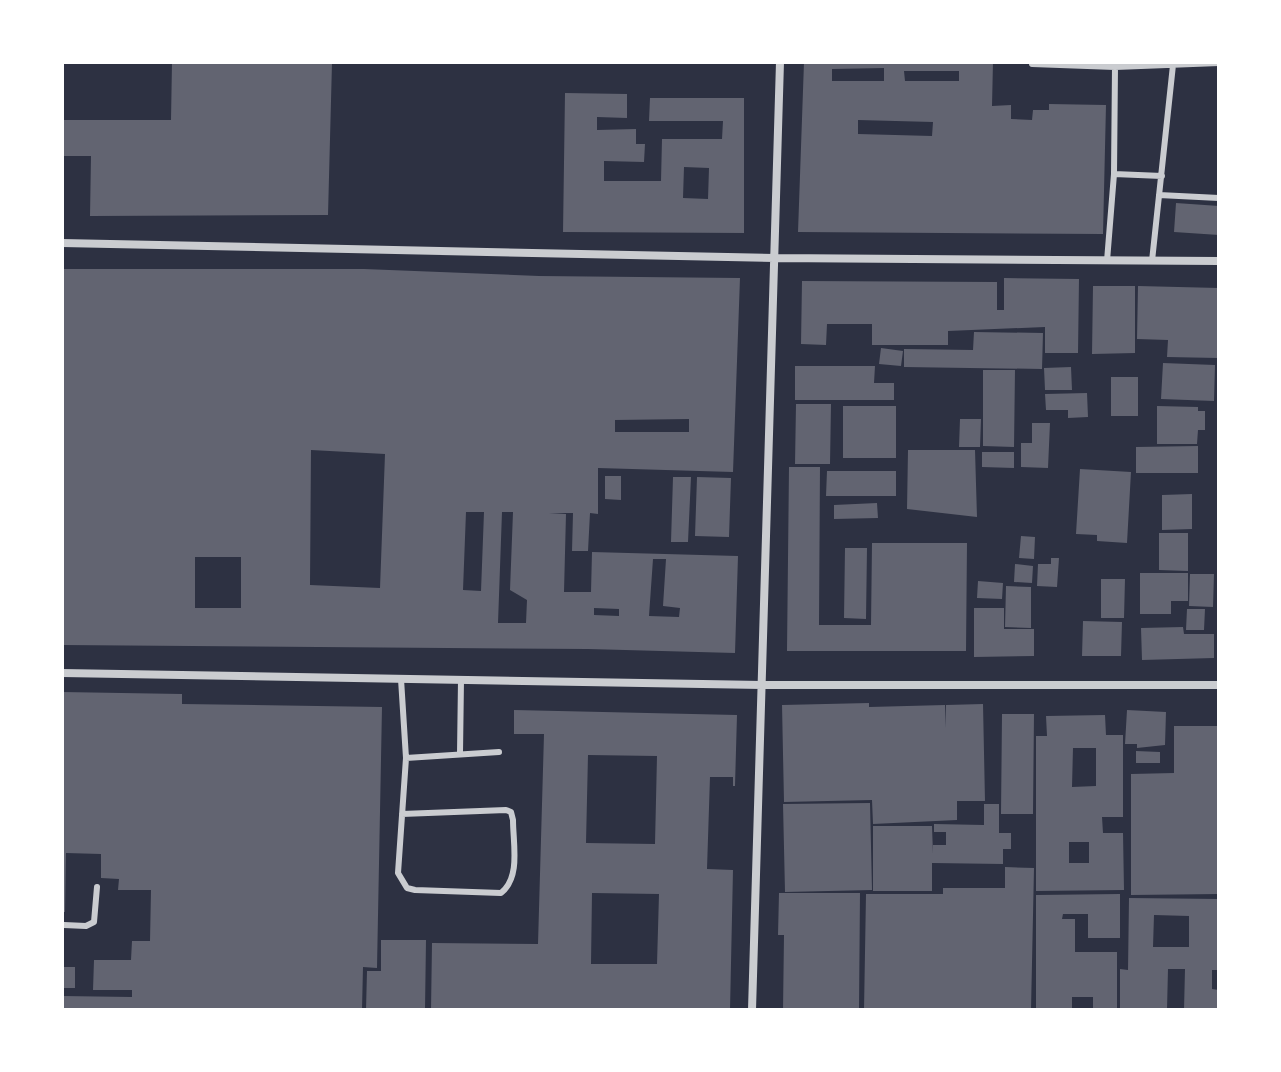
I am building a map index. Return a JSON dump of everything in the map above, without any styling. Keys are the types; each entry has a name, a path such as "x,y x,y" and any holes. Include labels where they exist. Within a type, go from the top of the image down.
{"street":[{"path":"752,1010 780,62"},
{"path":"62,243 774,258 1219,261"},
{"path":"62,673 762,685 1219,685"}],"lane":[{"path":"1032,64 1115,67 1219,63"},
{"path":"1152,261 1173,65"},
{"path":"1107,261 1114,174 1115,67"},
{"path":"1114,174 1162,176"},
{"path":"1159,195 1219,198"},
{"path":"401,679 406,758 402,814 398,873 407,888 501,893 508,887 514,877 511,812 402,814"},
{"path":"460,753 461,680"},
{"path":"406,758 499,752"},
{"path":"64,925 86,926 94,922 97,887"}],"building":[{"path":"172,62 332,63 328,215 90,216 91,156 62,156 62,120 171,120"},
{"path":"804,62 993,62 992,106 1011,105 1011,119 1032,120 1033,110 1049,110 1049,104 1106,105 1103,234 798,232","holes":["884,68 884,81 832,81 832,69","904,71 959,71 959,81 905,81","858,120 933,122 932,136 858,134"]},
{"path":"565,93 627,94 627,118 597,117 597,130 636,129 636,144 645,144 644,162 604,161 604,181 661,181 662,139 722,139 723,121 649,121 650,98 744,98 744,233 563,232","holes":["684,167 709,168 708,199 683,198"]},
{"path":"1176,203 1219,206 1219,235 1174,232"},
{"path":"62,269 364,269 539,276 740,278 733,472 598,468 598,514 590,513 588,551 572,551 573,513 549,513 566,514 564,592 591,592 592,552 738,556 735,653 62,645","holes":["689,419 689,432 615,432 615,420","311,450 385,454 380,588 310,585","466,512 484,512 481,591 463,590","502,512 513,512 510,590 527,600 526,623 498,623","195,557 241,557 241,608 195,608","653,559 666,559 663,606 680,608 679,617 649,616","594,608 619,609 619,616 594,615"]},
{"path":"1004,278 1079,279 1078,353 1045,353 1045,327 948,331 948,345 872,345 872,324 827,324 826,345 801,344 802,281 997,282 997,310 1004,310"},
{"path":"1093,286 1135,286 1135,353 1092,354"},
{"path":"1138,286 1219,288 1218,358 1167,357 1168,340 1137,339"},
{"path":"974,332 1043,333 1042,369 904,367 904,349 973,350"},
{"path":"881,348 903,351 901,366 879,364"},
{"path":"1163,363 1215,365 1214,401 1161,399"},
{"path":"795,366 875,366 874,383 894,383 894,400 795,400"},
{"path":"1071,367 1072,390 1045,390 1044,368"},
{"path":"983,370 1015,370 1014,447 983,446"},
{"path":"1111,377 1138,377 1138,416 1111,416"},
{"path":"1087,393 1088,417 1068,418 1068,410 1046,410 1045,394"},
{"path":"796,404 831,404 830,464 795,464"},
{"path":"843,406 896,406 896,458 843,458"},
{"path":"1157,406 1198,407 1198,411 1205,411 1205,430 1198,430 1197,444 1157,444"},
{"path":"960,419 981,419 980,447 959,447"},
{"path":"1032,423 1050,423 1048,468 1021,467 1021,443 1032,443"},
{"path":"1198,446 1198,473 1136,473 1136,447"},
{"path":"908,450 975,450 977,517 907,509"},
{"path":"982,452 1014,452 1014,468 982,467"},
{"path":"789,467 820,467 819,625 871,625 872,543 967,543 966,651 787,651"},
{"path":"1080,469 1131,472 1127,543 1097,541 1097,535 1076,534"},
{"path":"827,471 896,471 896,496 826,496"},
{"path":"605,476 621,476 621,500 605,499"},
{"path":"673,477 691,477 688,542 671,542"},
{"path":"697,477 731,478 729,537 695,536"},
{"path":"1192,494 1192,529 1162,530 1162,495"},
{"path":"877,503 878,518 834,519 834,505"},
{"path":"1159,533 1188,533 1188,571 1159,570"},
{"path":"1021,536 1035,537 1034,559 1019,558"},
{"path":"845,548 867,548 866,619 844,618"},
{"path":"1051,558 1059,558 1057,587 1037,586 1038,564 1051,564"},
{"path":"1015,564 1033,566 1032,583 1014,582"},
{"path":"1140,573 1188,573 1188,601 1171,601 1171,614 1140,614"},
{"path":"1190,574 1214,574 1213,607 1189,606"},
{"path":"1101,579 1125,579 1124,618 1101,618"},
{"path":"978,581 1003,583 1002,599 977,598"},
{"path":"1006,586 1031,587 1031,628 1005,627"},
{"path":"974,608 1004,608 1004,629 1034,629 1034,656 974,657"},
{"path":"1187,609 1205,609 1204,630 1186,630"},
{"path":"1083,621 1122,622 1121,656 1082,656"},
{"path":"1183,627 1184,634 1214,634 1214,658 1142,660 1141,628"},
{"path":"62,692 182,694 182,704 382,707 377,968 363,967 362,1010 62,1010 62,996 132,997 132,990 93,990 94,960 131,960 132,941 150,941 151,890 118,890 119,879 101,878 101,854 66,853 65,912 62,912"},
{"path":"869,703 869,707 945,705 945,728 946,705 983,704 985,801 957,801 957,820 873,824 872,800 784,802 782,705"},
{"path":"514,710 737,715 735,786 733,777 710,777 707,869 733,870 730,1010 431,1010 432,943 538,944 544,734 514,734","holes":["588,755 657,756 655,844 586,843","592,893 659,894 657,964 591,964"]},
{"path":"1127,710 1166,712 1165,745 1137,748 1137,744 1125,744"},
{"path":"1002,714 1034,714 1033,814 1001,814"},
{"path":"1105,715 1106,735 1123,735 1123,817 1102,817 1103,833 1123,833 1124,890 1036,891 1036,736 1047,736 1046,716","holes":["1073,748 1096,748 1096,786 1072,787","1069,842 1089,842 1089,863 1069,863"]},
{"path":"1174,726 1219,726 1219,894 1131,895 1131,774 1174,773"},
{"path":"1136,751 1160,752 1160,763 1136,763"},
{"path":"870,803 872,890 785,892 783,804"},
{"path":"984,804 999,804 999,833 1011,833 1011,849 1003,849 1003,864 932,863 932,891 873,891 873,826 932,826 933,854 933,845 946,845 946,832 934,832 934,824 984,825"},
{"path":"1005,867 1034,868 1031,1010 864,1010 866,894 943,894 943,888 1005,888"},
{"path":"779,893 860,893 859,1010 783,1010 784,935 778,935"},
{"path":"1120,894 1120,938 1088,938 1088,914 1063,914 1062,919 1075,919 1075,952 1117,952 1117,1010 1093,1010 1093,997 1072,997 1072,1010 1036,1010 1036,895"},
{"path":"1129,898 1219,899 1219,970 1212,970 1212,989 1219,990 1219,1010 1184,1010 1185,969 1168,969 1167,1010 1120,1010 1120,969 1128,970","holes":["1154,915 1189,916 1189,947 1153,947"]},
{"path":"381,940 426,940 425,1010 366,1010 367,971 381,971"},
{"path":"62,967 75,967 75,988 62,988"}]}
